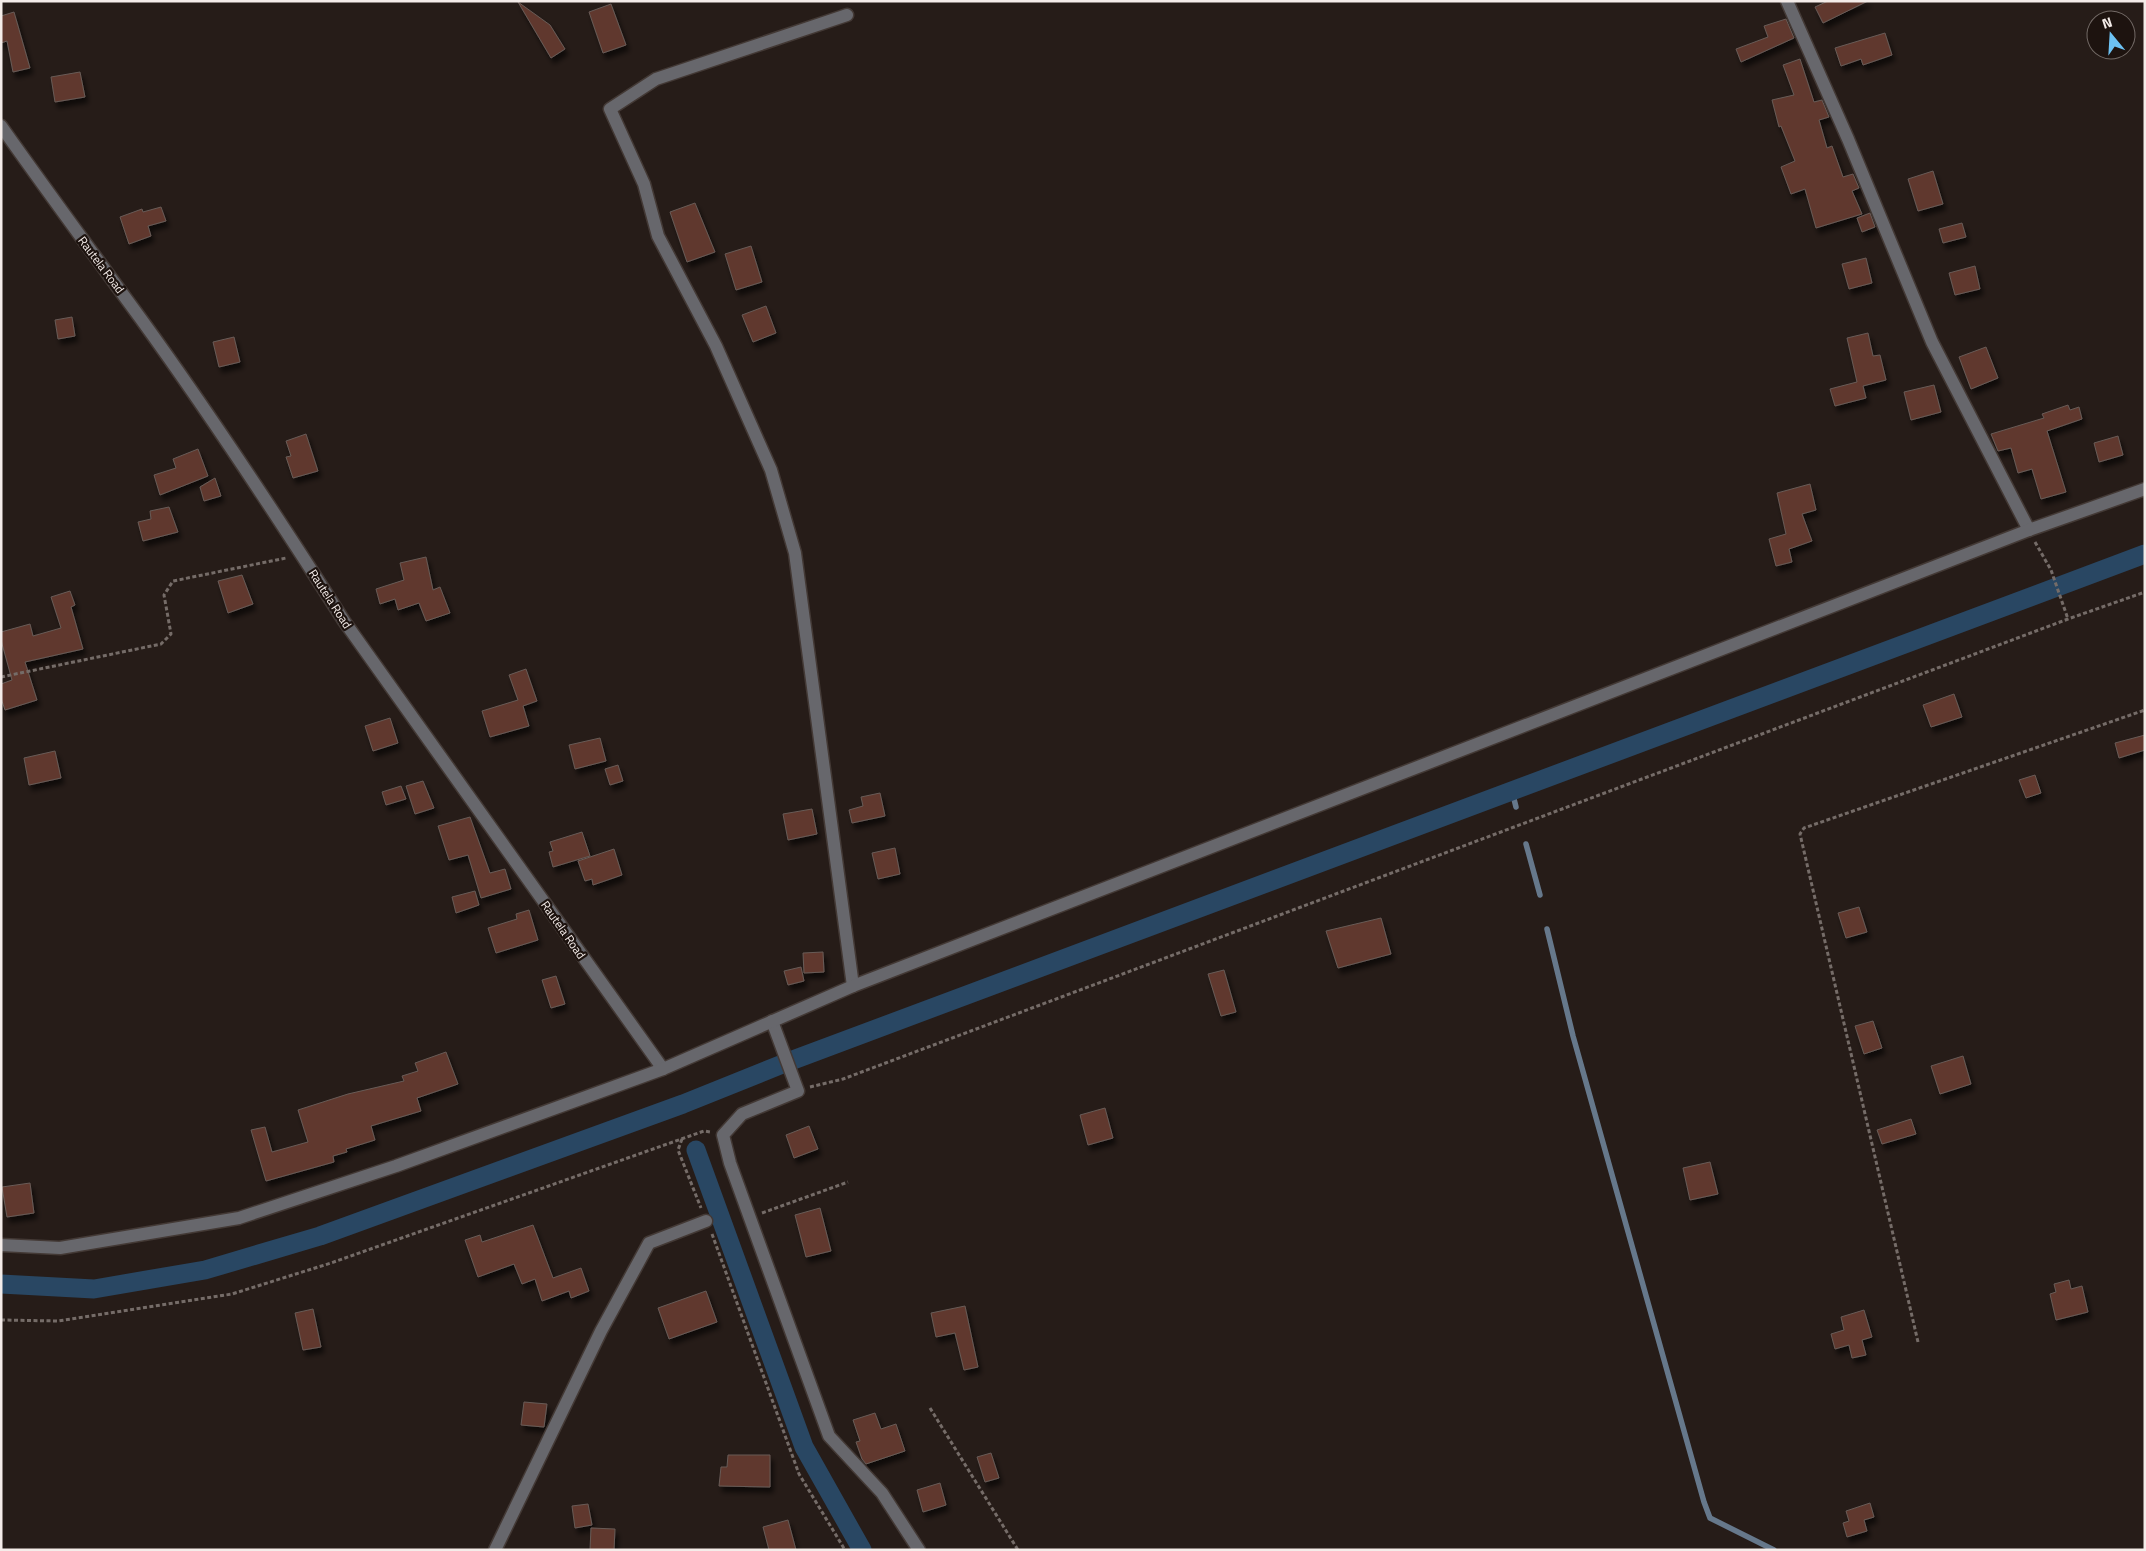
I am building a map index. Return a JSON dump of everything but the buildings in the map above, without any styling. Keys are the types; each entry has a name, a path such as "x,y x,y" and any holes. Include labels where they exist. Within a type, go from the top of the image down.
{"street":[{"path":"1787,1 1848,139 1932,342 2029,530"},
{"path":"847,15 656,79 610,109 644,184 658,236 716,346 771,470 795,553 853,986"},
{"name":"Rautela Road","path":"1,126 65,217 142,320 300,552 344,621 663,1069"},
{"path":"1,1245 60,1248 239,1218 396,1166 663,1069 853,986 2029,530 2145,489"},
{"path":"772,1021 796,1085 742,1114 723,1135 730,1164 829,1436 882,1492 918,1550"},
{"path":"495,1550 601,1331 649,1243 706,1221"}],"path":[{"path":"2029,530 2051,570 2068,619"},
{"path":"1,677 161,644 171,634 164,595 173,580 289,558 300,552"},
{"path":"796,1085 852,1075 2068,619 2145,592"},
{"path":"1918,1342 1800,834 1804,828 2145,710"},
{"path":"1,1320 58,1322 232,1294 331,1264 682,1138 704,1131 723,1135"},
{"path":"682,1138 678,1150 732,1287 799,1474 845,1550"},
{"path":"750,1218 848,1182"},
{"path":"930,1408 1018,1550"}],"waterway":[{"path":"1,1284 94,1289 205,1270 320,1236 683,1104 785,1063 2145,554"},
{"path":"1512,791 1516,807"},
{"path":"1526,844 1540,895"},
{"path":"1547,929 1573,1036 1704,1502 1710,1518 1774,1550"},
{"path":"696,1150 804,1447 862,1550"}]}
